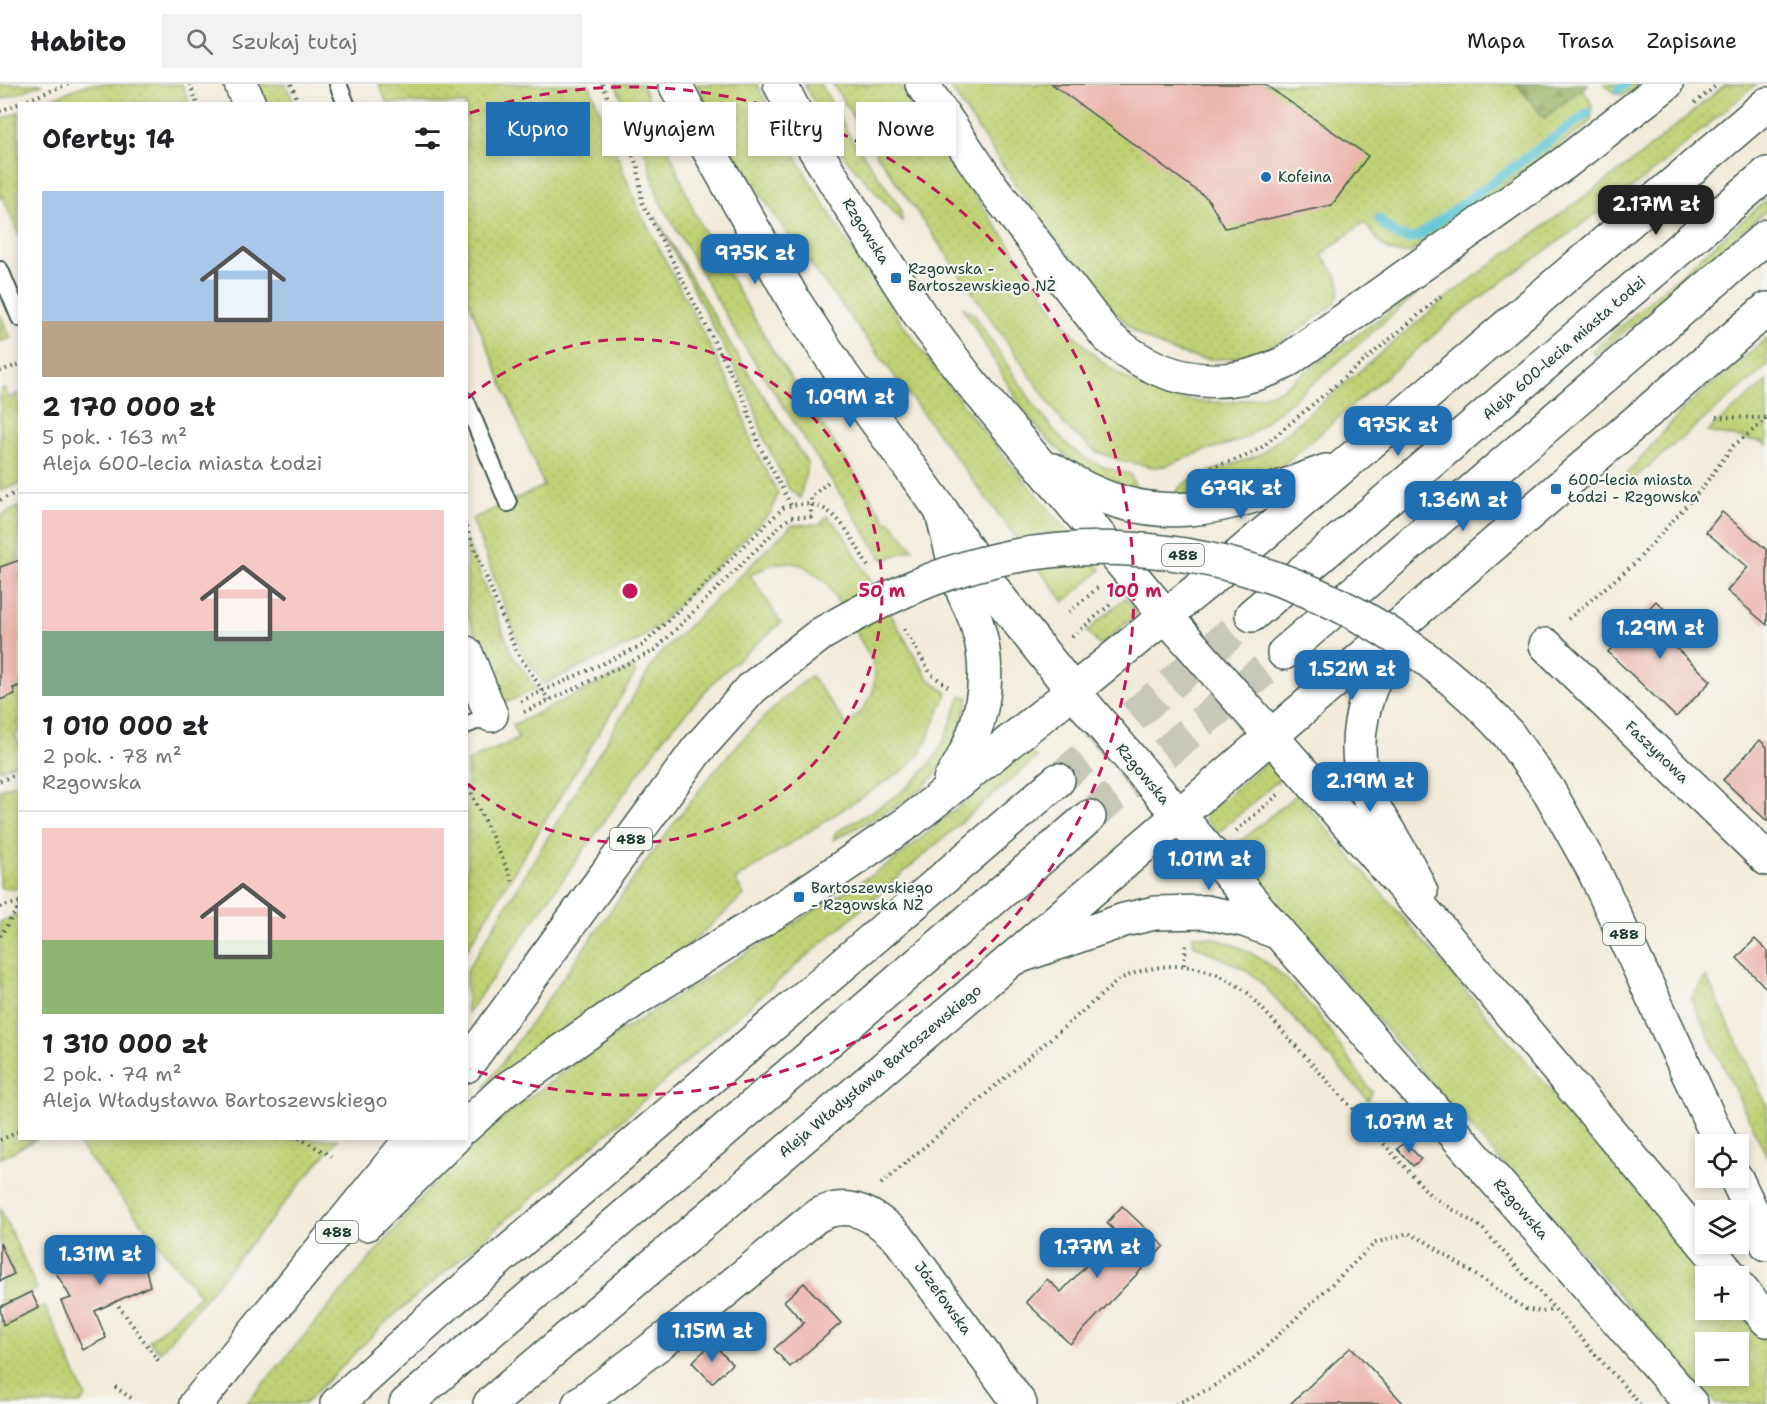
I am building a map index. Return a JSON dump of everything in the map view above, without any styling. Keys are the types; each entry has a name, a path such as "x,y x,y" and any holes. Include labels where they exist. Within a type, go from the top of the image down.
{"main road":[{"path":"241,84 248,102"},
{"name":"Rzgowska","path":"675,84 706,145 794,299 844,377 941,510 998,596 1073,691 1279,933 1691,1404"},
{"name":"Rzgowska","path":"780,84 814,148 908,296 968,379 1166,615 1433,921 1723,1266"},
{"path":"922,84 1038,249 1107,336 1123,350 1159,370 1208,381 1249,378 1284,363 1566,162 1666,84"},
{"path":"468,1124 504,1091 553,1056 639,997 856,858 930,805 1166,615 1767,104"},
{"name":"Aleja 600-lecia miasta Łodzi","path":"1252,615 1767,174"},
{"path":"1284,653 1767,236"},
{"name":"Aleja Władysława Bartoszewskiego","path":"490,1404 1400,627 1767,309"},
{"path":"1032,457 1090,491 1138,507 1168,511 1213,508 1237,502 1347,463"},
{"path":"930,805 949,781 970,745 981,710 985,684 979,628 964,593 941,510"},
{"name":"488","path":"468,1063 664,793 710,734 752,688 821,634 901,591 949,573 996,560 1078,550 1128,549 1222,561 1266,574 1360,615 1436,664 1469,693 1508,734 1549,791 1594,871 1715,1134"},
{"path":"1400,627 1376,672 1363,706 1360,731 1361,765 1376,811 1407,860 1433,921"},
{"name":"Faszynowa","path":"1546,645 1767,859"},
{"path":"468,663 479,720"},
{"path":"337,1404 440,1310 1058,780"},
{"path":"406,1404 1089,817"},
{"path":"1012,958 1140,915 1161,912 1205,912 1244,920 1279,933"},
{"name":"488","path":"196,1404 410,1140"},
{"path":"261,1325 452,1140"},
{"path":"1741,1188 1767,1244"},
{"path":"579,1404 685,1324 815,1217 833,1209 853,1208"},
{"name":"Józefowska","path":"853,1208 877,1218 900,1240 1020,1404"},
{"path":"1749,1299 1767,1320"}],"lane":[{"path":"338,84 345,102"},
{"path":"0,270 18,313"},
{"path":"468,406 508,503"}],"path":[{"path":"23,102 68,84"},
{"path":"190,84 196,102"},
{"path":"291,84 298,102"},
{"path":"479,720 643,645 777,513 791,505 759,445 744,399 642,202 638,168 602,84"},
{"path":"1687,110 1718,84"},
{"path":"0,111 18,104"},
{"path":"1186,476 1261,448 1447,291"},
{"path":"0,371 18,365"},
{"path":"1716,417 1767,418"},
{"path":"1546,645 1562,625 1635,563 1702,488 1733,446 1767,418"},
{"path":"479,720 508,720 654,651 784,522 792,517 811,517 811,497 828,482"},
{"path":"0,500 18,493"},
{"path":"468,532 516,651 549,700"},
{"path":"1070,612 1102,584"},
{"path":"1083,628 1116,600"},
{"path":"0,781 18,774"},
{"path":"468,787 514,883"},
{"path":"1232,834 1281,792"},
{"path":"1161,879 1189,868"},
{"path":"0,907 18,903"},
{"path":"0,936 18,906"},
{"path":"1184,965 1186,934"},
{"path":"853,1208 1120,979 1154,966 1184,965 1221,975 1249,994 1430,1195 1482,1228 1640,1404"},
{"path":"0,1140 18,1132"},
{"path":"303,1140 331,1156"},
{"path":"1176,1404 1209,1389 1249,1363 1375,1244 1408,1233 1425,1241 1526,1310 1542,1312 1554,1308"},
{"path":"115,1301 160,1363"},
{"path":"115,1387 132,1398"}],"green space":[{"path":"0,84 43,84 0,100"},
{"path":"88,84 182,84 189,102 43,102"},
{"path":"256,84 286,84 294,102 264,102"},
{"path":"379,84 589,84 602,117 602,156 617,156 637,206 738,400 753,446 778,493 771,512 657,626 639,640 544,684 521,650 472,519 544,486 468,299 468,102 387,102"},
{"path":"615,84 642,84 649,102 623,102"},
{"path":"697,84 757,84 766,102 748,102 748,156 796,156 857,258 944,381 1021,477 1101,570 1064,602 782,226 735,156 736,102 706,102"},
{"path":"804,84 821,84 831,102 814,102"},
{"path":"833,84 899,84 911,102 856,102 856,122"},
{"path":"948,84 1517,84 1544,118 1582,88 1590,101 1592,114 1589,124 1410,253 1393,252 1387,249 1364,222 1321,255 1335,273 1340,285 1338,298 1333,305 1286,338 1261,351 1233,358 1209,359 1186,355 1163,347 1135,332 1124,321 1038,216"},
{"path":"1517,84 1588,84 1544,118"},
{"path":"1604,84 1640,84 1622,95"},
{"path":"1726,84 1756,84 1643,180 1458,314 1287,462 1260,479 1242,486 1175,496 1179,488 1199,475 1262,453 1451,294 1636,159"},
{"path":"18,112 18,234 3,197 0,198 0,120"},
{"path":"844,125 856,145 856,156 864,156 900,207 902,221 844,155"},
{"path":"647,156 671,156 695,214 775,354 886,521 891,522 913,549 883,560 741,341 659,200"},
{"path":"878,156 947,156 1076,337 1107,366 1129,380 1153,391 1177,398 1202,402 1228,402 1254,398 1280,390 1429,283 1330,369 1250,435 1239,441 1165,466 1155,467 1122,461 1095,451 1065,426"},
{"path":"1767,200 1767,210 1596,356 1592,351"},
{"path":"655,216 737,355 808,464 800,498 789,489 765,441 752,401"},
{"path":"962,307 973,313 1037,409 1066,443 1091,461 1130,474 1139,493 1102,478 1073,461 1050,441 1014,394"},
{"path":"0,314 11,338 0,342"},
{"path":"1767,338 1767,366 1631,481 1620,482 1685,407"},
{"path":"1767,381 1767,445 1762,442 1707,432"},
{"path":"5,388 9,398 18,394 18,485 0,491 0,390"},
{"path":"18,507 18,560 0,567 0,516"},
{"path":"827,516 842,532 928,678 947,693 922,751 905,769 735,880 744,895 674,958 563,1028 484,1088 688,805 733,750 783,699 811,676 847,725 864,708 873,692 875,674 872,660 827,583 804,566 789,562 773,564 750,575 781,623 720,675 665,736 468,1013 468,969 658,656 792,525 821,524"},
{"path":"468,544 512,654 536,689 503,704 468,616"},
{"path":"1125,598 1138,614 1102,644 1098,644 1087,631"},
{"path":"631,668 636,672 468,947 468,761 518,739 513,725"},
{"path":"18,687 18,732 15,734 18,742 18,762 0,770 0,700"},
{"path":"961,696 969,697 960,728 949,753 937,772 922,788 904,801 833,840 836,832 905,789 929,766 948,732"},
{"path":"1030,752 1037,757 719,1032 603,1137 385,1323 304,1404 246,1404 430,1188 463,1153 508,1114 596,1047 894,861 1019,756"},
{"path":"1265,763 1271,764 1282,777 1218,833 1206,820 1206,814"},
{"path":"18,782 18,888 4,889 0,886 0,789"},
{"path":"1297,794 1701,1266 1695,1266 1695,1320 1747,1320 1767,1344 1767,1404 1716,1404 1700,1386 1749,1386 1749,1332 1695,1332 1695,1380 1443,1096 1231,849"},
{"path":"18,914 18,1140 34,1140 0,1159 0,922"},
{"path":"1193,935 1225,942 1253,954 1277,971 1299,992 1337,1041 1372,1092 1368,1100 1258,979 1242,968 1194,945"},
{"path":"1706,976 1767,1106 1767,1157 1691,999"},
{"path":"75,1140 337,1140 160,1352 149,1341 200,1295"},
{"path":"0,1208 37,1289 0,1307 0,1281 14,1274 0,1243"},
{"path":"45,1306 86,1397 80,1404 0,1404 0,1319 4,1325"}],"building":[{"name":"Kofeina","path":"1052,84 1264,84 1368,156 1332,205 1225,228 1208,199"},
{"path":"1722,512 1767,550 1767,625 1727,591 1748,567 1706,532"},
{"path":"18,561 18,687 13,688 15,694 0,700 0,567"},
{"path":"1656,601 1690,634 1676,648 1711,681 1676,717 1608,652"},
{"path":"1760,740 1767,747 1767,821 1723,780"},
{"path":"1755,939 1767,951 1767,989 1737,958"},
{"path":"1405,1142 1421,1159 1413,1166 1397,1149"},
{"path":"1122,1206 1164,1246 1070,1344 1026,1302 1047,1279 1061,1292 1117,1233 1107,1223"},
{"path":"139,1240 150,1286 95,1311 106,1338 83,1350 61,1301 71,1298 55,1271 63,1267 59,1260"},
{"path":"0,1243 14,1274 0,1281"},
{"path":"804,1283 841,1323 790,1367 774,1349 804,1323 784,1301"},
{"path":"31,1292 39,1308 3,1325 0,1307"},
{"path":"713,1343 732,1364 712,1383 692,1362"},
{"path":"1351,1347 1404,1404 1290,1404"}],"waterway":[{"path":"1619,89 1625,84"},
{"path":"1379,219 1401,237 1417,237 1588,113"}],"tunnel":[{"path":"1058,780 1252,615"},
{"path":"1089,817 1284,653"}],"place":[{"name":"Kofeina","path":"1266,177"},
{"name":"Rzgowska - Bartoszewskiego NŻ","path":"896,278"},
{"name":"600-lecia miasta Łodzi - Rzgowska","path":"1556,489"},
{"name":"Bartoszewskiego - Rzgowska NŻ","path":"799,897"}]}
